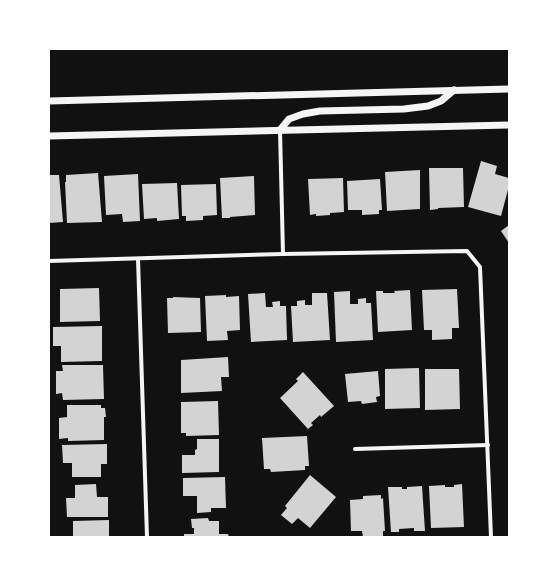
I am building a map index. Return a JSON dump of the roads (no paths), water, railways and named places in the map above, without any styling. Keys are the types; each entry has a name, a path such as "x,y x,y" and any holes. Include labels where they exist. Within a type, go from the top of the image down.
{"street":[{"path":"49,101 509,89"},
{"path":"284,254 280,130 289,119 303,114 320,111 404,109 428,106 441,101 454,90"},
{"path":"49,136 509,125"},
{"path":"49,261 284,254 467,251 480,267 491,537"},
{"path":"138,258 147,537"},
{"path":"355,449 488,444"}]}
